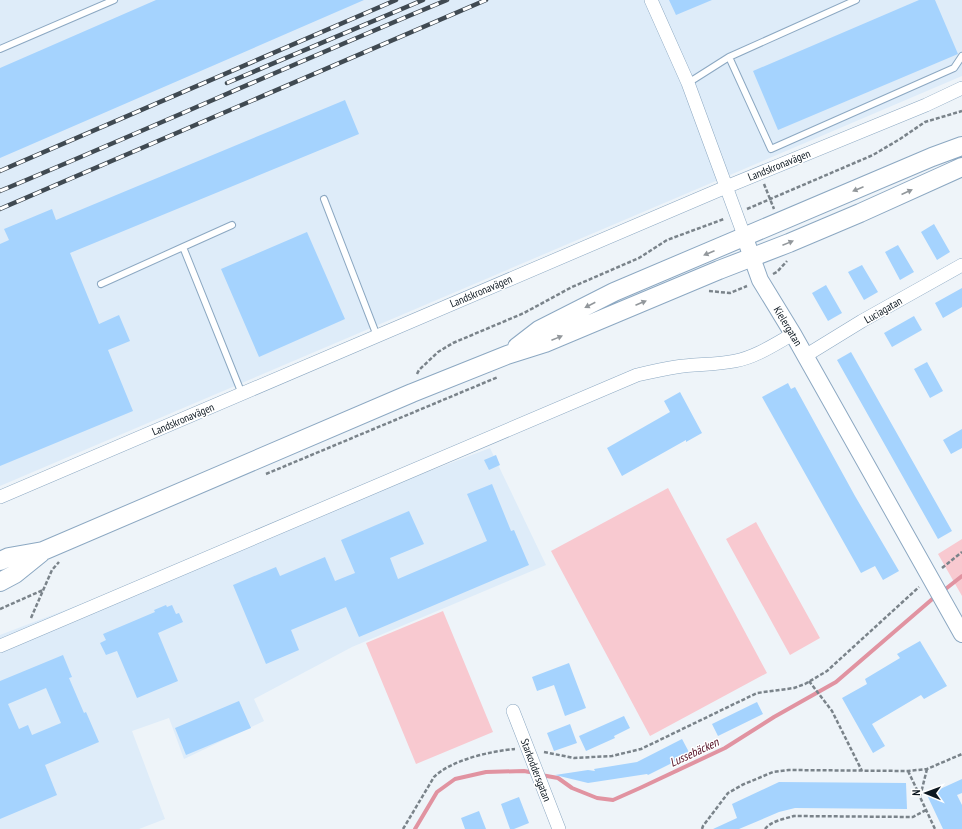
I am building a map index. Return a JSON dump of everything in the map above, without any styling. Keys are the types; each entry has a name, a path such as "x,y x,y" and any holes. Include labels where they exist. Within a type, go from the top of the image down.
{"main road":[{"path":"507,355 539,330 614,292 745,238 932,157 962,146"},
{"path":"0,561 9,557 43,551 412,393 507,355 545,343 860,213 962,167"},
{"path":"0,582 15,574 43,551"}],"street":[{"name":"Kielergatan","path":"651,0 688,83 760,280 806,356 962,634"},
{"name":"Landskronavägen","path":"0,497 726,187 926,105 962,88"},
{"name":"Luciagatan","path":"806,356 862,321 962,265"},
{"path":"0,646 637,375 677,367 736,361 764,350 793,334"},
{"name":"Starkoddersgatan","path":"513,711 559,829"}],"lane":[{"path":"0,49 114,0"},
{"path":"688,83 729,57 856,0"},
{"path":"729,57 771,149 954,68 962,56"},
{"path":"324,199 377,336"},
{"path":"101,284 232,225"},
{"path":"183,246 242,394"}],"path":[{"path":"412,393 419,370 438,352 452,343 524,313 572,287 639,258 667,240 714,224 873,155 925,122 962,111"},
{"path":"705,291 730,293 741,289 777,272 790,258"},
{"path":"265,475 499,377"},
{"path":"403,829 434,777 438,773 476,756 500,750 527,749 574,758 612,756 641,749 757,693 794,688 809,681 827,670 933,582 962,552"},
{"path":"24,637 52,570 60,561 64,559"},
{"path":"0,609 43,590"},
{"path":"809,681 832,711 862,771"},
{"path":"702,829 728,793 773,772 789,770 908,771 927,769 962,754"},
{"path":"920,797 927,769"},
{"path":"908,771 935,829"},
{"path":"765,829 767,826 780,820 794,816 913,816 926,810"}],"shaded area":[{"path":"0,0 962,0 962,76 0,486"},
{"path":"490,448 546,565 352,647 254,699 264,721 184,759 169,718 132,731 165,819 139,829 0,829 0,635"},
{"path":"668,488 767,673 650,736 551,551"},
{"path":"756,522 820,638 790,655 726,539"},
{"path":"962,539 962,596 938,554"},
{"path":"443,611 493,732 416,764 366,643"}],"building":[{"path":"156,0 364,0 0,158 0,68"},
{"path":"669,0 712,0 676,15"},
{"path":"919,0 935,0 958,54 778,130 753,71"},
{"path":"345,100 359,134 70,253 99,324 119,315 130,341 108,350 133,411 0,466 0,244 9,240 4,229 52,209 56,220"},
{"path":"934,224 950,252 937,260 921,232"},
{"path":"307,232 345,319 259,357 221,269"},
{"path":"898,245 914,272 900,280 885,252"},
{"path":"862,265 878,292 864,300 848,272"},
{"path":"826,285 842,313 828,321 812,293"},
{"path":"962,288 962,307 943,318 935,303"},
{"path":"914,316 922,330 892,347 884,333"},
{"path":"851,352 952,531 938,539 837,360"},
{"path":"927,362 943,391 930,398 914,369"},
{"path":"788,383 791,389 795,387 855,496 899,571 883,580 875,566 861,573 762,397"},
{"path":"680,392 702,433 686,442 686,440 622,476 607,448 670,412 664,401"},
{"path":"962,429 962,448 951,454 943,440"},
{"path":"496,455 500,465 489,470 484,460"},
{"path":"492,484 511,531 514,530 529,565 359,637 346,607 291,630 299,650 266,664 233,585 276,567 280,576 325,557 335,581 355,573 341,540 409,511 424,544 390,558 398,579 487,541 467,494"},
{"path":"166,605 167,607 172,605 176,614 179,613 183,622 158,633 178,681 137,698 117,651 106,655 100,643 106,640 103,634 155,612 154,610"},
{"path":"920,641 947,686 924,699 921,695 872,724 885,746 873,753 842,698 867,684 865,679 900,658 897,654"},
{"path":"63,655 72,677 69,678 84,713 86,712 99,742 45,765 57,795 0,819 0,681","holes":["46,688 61,723 32,735 28,725 19,729 8,704"]},
{"path":"569,663 586,708 565,716 554,685 537,691 532,677"},
{"path":"239,701 251,728 186,755 175,728"},
{"path":"757,702 763,714 718,736 712,724"},
{"path":"624,716 630,728 614,736 615,738 586,751 579,736"},
{"path":"570,724 577,743 554,751 547,733"},
{"path":"682,739 690,754 648,775 588,783 555,775 588,770 595,771 594,769 637,762"},
{"path":"962,779 962,793 957,795 962,805 962,829 943,829 927,795"},
{"path":"779,782 906,783 907,809 795,808 779,812 739,829 713,829 737,818 732,804"},
{"path":"519,797 529,823 514,829 510,829 501,804"},
{"path":"479,811 486,829 465,829 461,818"}],"waterway":[{"name":"Lussebäcken","path":"943,591 962,576"},
{"name":"Lussebäcken","path":"541,775 558,778 572,788 597,798 613,800 640,788 725,748 774,717 836,682 937,595"},
{"name":"Lussebäcken","path":"415,829 437,792 455,779 486,772 524,771 535,773"}],"railway":[{"path":"0,171 396,0"},
{"path":"227,83 423,0"},
{"path":"0,191 447,0"},
{"path":"0,209 486,0"}]}
